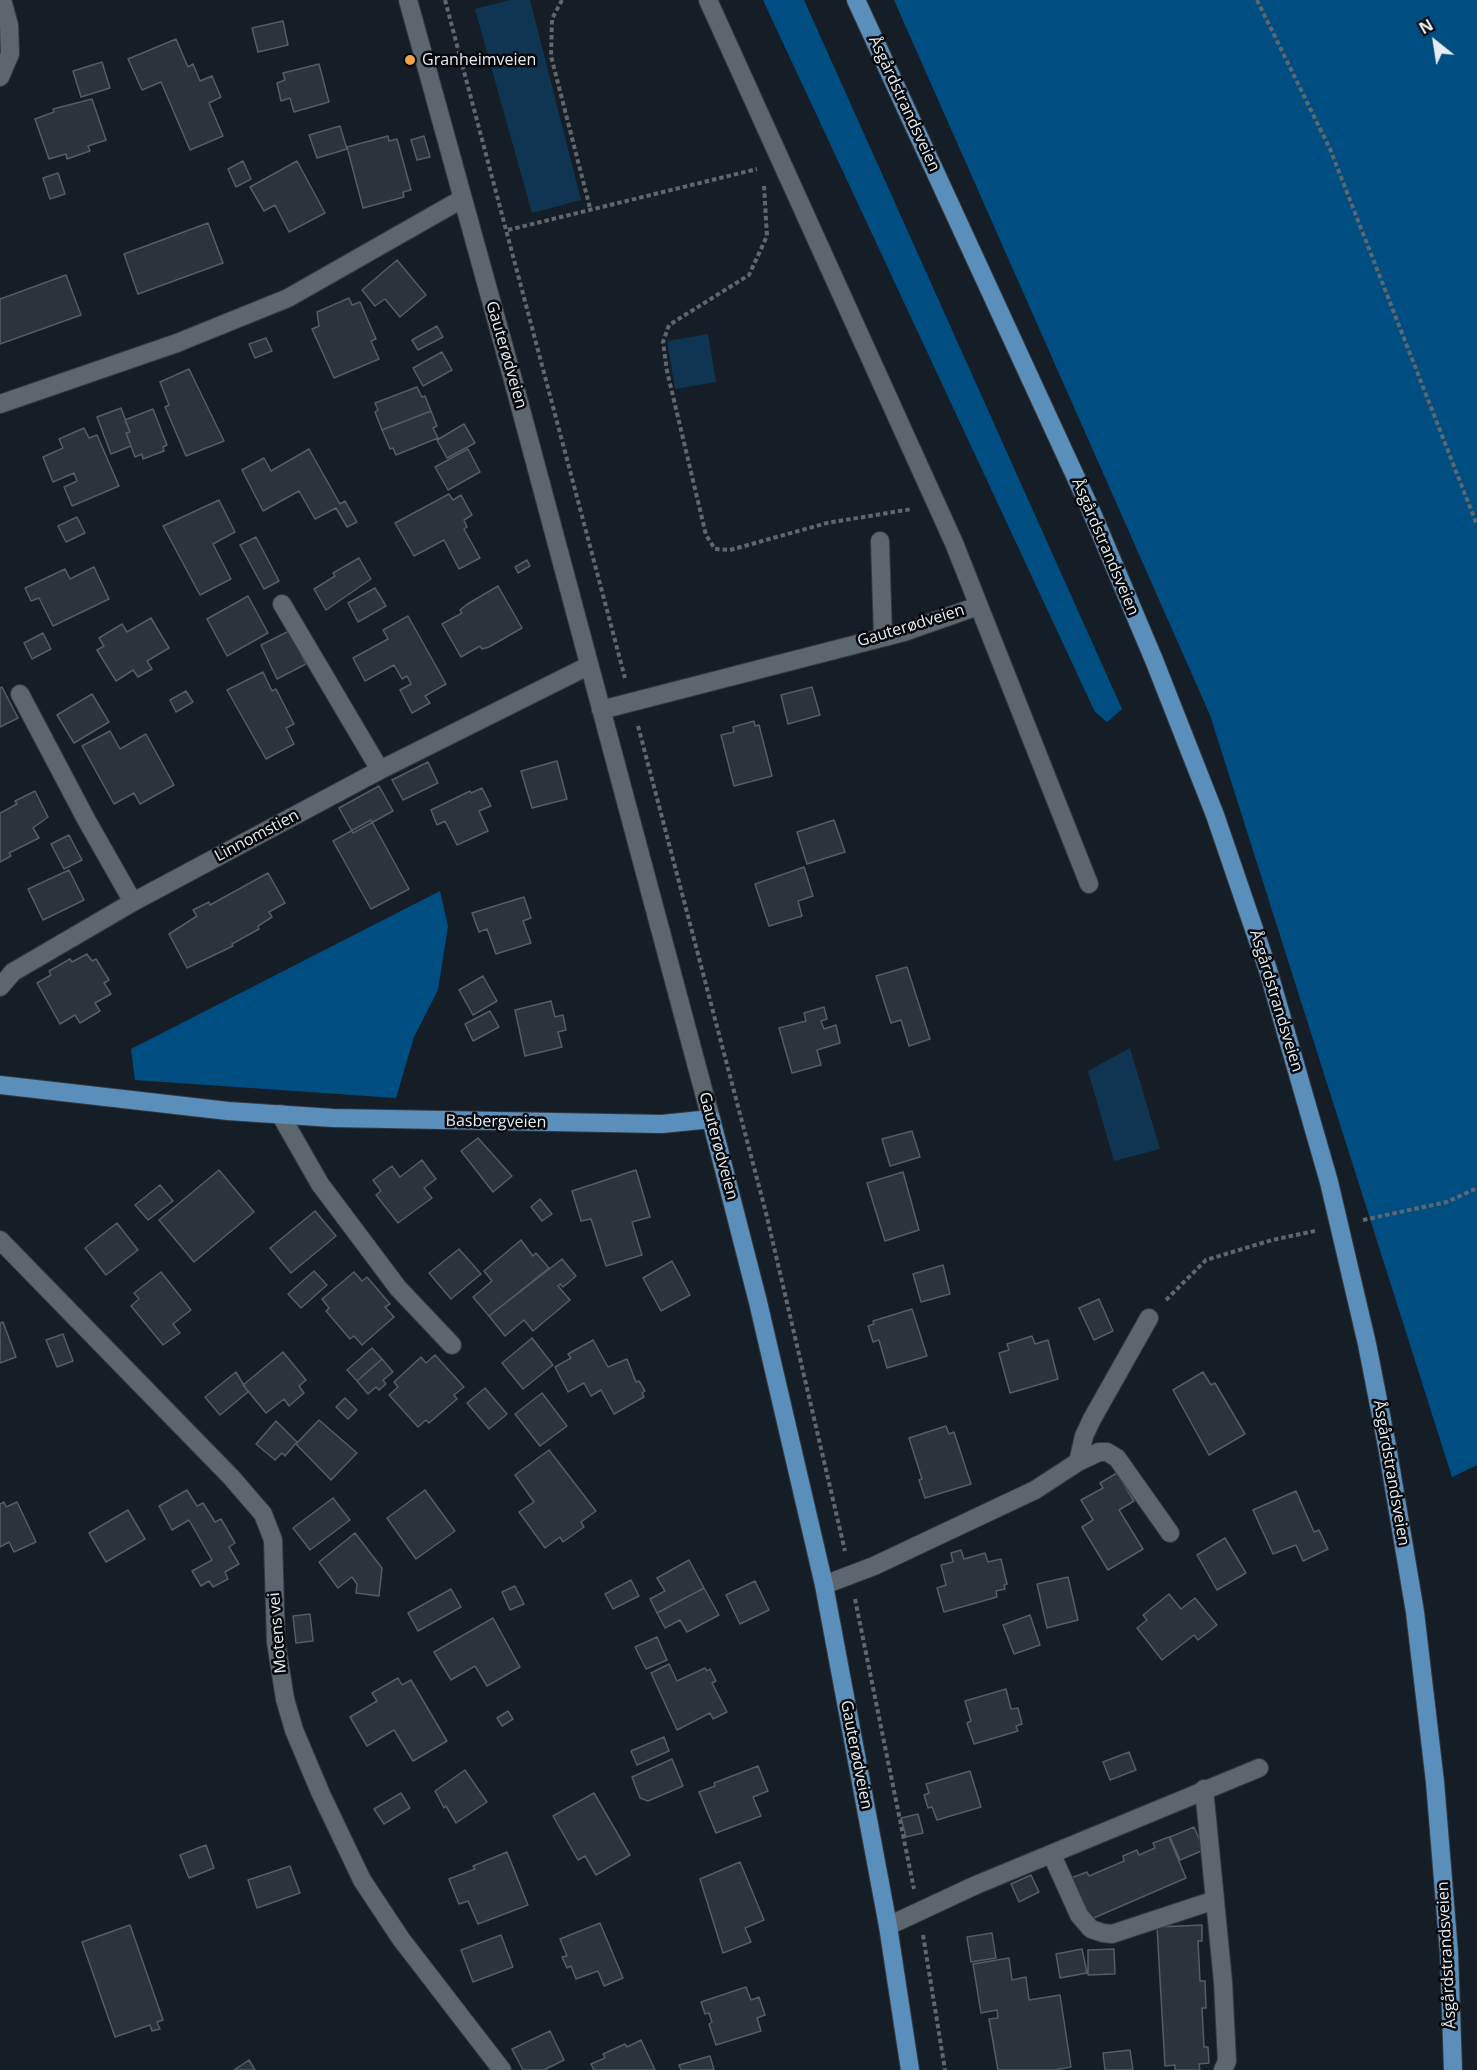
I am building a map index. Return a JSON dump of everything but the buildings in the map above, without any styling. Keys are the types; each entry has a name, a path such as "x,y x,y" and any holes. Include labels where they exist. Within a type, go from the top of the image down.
{"main road":[{"name":"Åsgårdstrandsveien","path":"856,0 1089,506 1154,660 1215,815 1268,970 1339,1225 1374,1378 1415,1612 1435,1782 1449,1953 1453,2070"},
{"name":"Basbergveien","path":"0,1085 280,1114 495,1123 662,1124 711,1119"},
{"name":"Gauterødveien","path":"711,1119 758,1302 824,1585 888,1926 910,2070"}],"street":[{"path":"0,77 10,54 9,25 2,0"},
{"name":"Gauterødveien","path":"408,0 513,380 711,1119"},
{"name":"Gauterødveien","path":"708,0 937,504 1021,706 1089,884"},
{"path":"0,404 177,343 269,307 462,199"},
{"path":"880,541 883,637"},
{"path":"282,604 380,770"},
{"name":"Gauterødveien","path":"601,710 883,637 950,618 978,606"},
{"name":"Linnomstien","path":"0,987 13,972 133,902 380,770 588,666"},
{"path":"20,694 133,902"},
{"path":"280,1114 320,1184 398,1288 452,1345"},
{"name":"Motens vei","path":"0,1240 231,1477 263,1514 273,1540 276,1642 285,1699 294,1730 321,1794 362,1880 401,1939 502,2070"},
{"path":"1078,1462 1084,1437 1092,1419 1149,1318"},
{"path":"824,1585 874,1566 1035,1490 1078,1462 1100,1452 1107,1452 1117,1458 1170,1533"},
{"path":"888,1926 976,1885 1259,1768"},
{"path":"1204,1789 1224,2004 1227,2061 1223,2070"},
{"path":"1052,1855 1079,1915 1091,1929 1103,1933 1112,1934 1215,1900"}],"path":[{"path":"562,0 552,19 551,56 590,208"},
{"path":"1257,0 1330,149 1477,525"},
{"path":"508,230 590,208 782,163"},
{"path":"763,167 767,236 749,275 669,325 663,342 667,371 706,535 715,549 730,550 827,523 937,504"},
{"path":"1149,1318 1206,1260 1272,1240 1447,1202 1477,1188"}],"shaded area":[{"path":"510,0 530,0 581,200 532,213 475,9"},
{"path":"763,0 804,0 1122,709 1107,722 1095,712"},
{"path":"894,0 1477,0 1477,1465 1452,1477 1210,715"},
{"path":"708,334 716,382 675,389 667,341"},
{"path":"440,891 448,926 438,990 414,1037 396,1098 135,1080 131,1049"},
{"path":"1130,1048 1160,1149 1114,1161 1088,1071"}],"place":[{"name":"Granheimveien","path":"410,60"}]}
